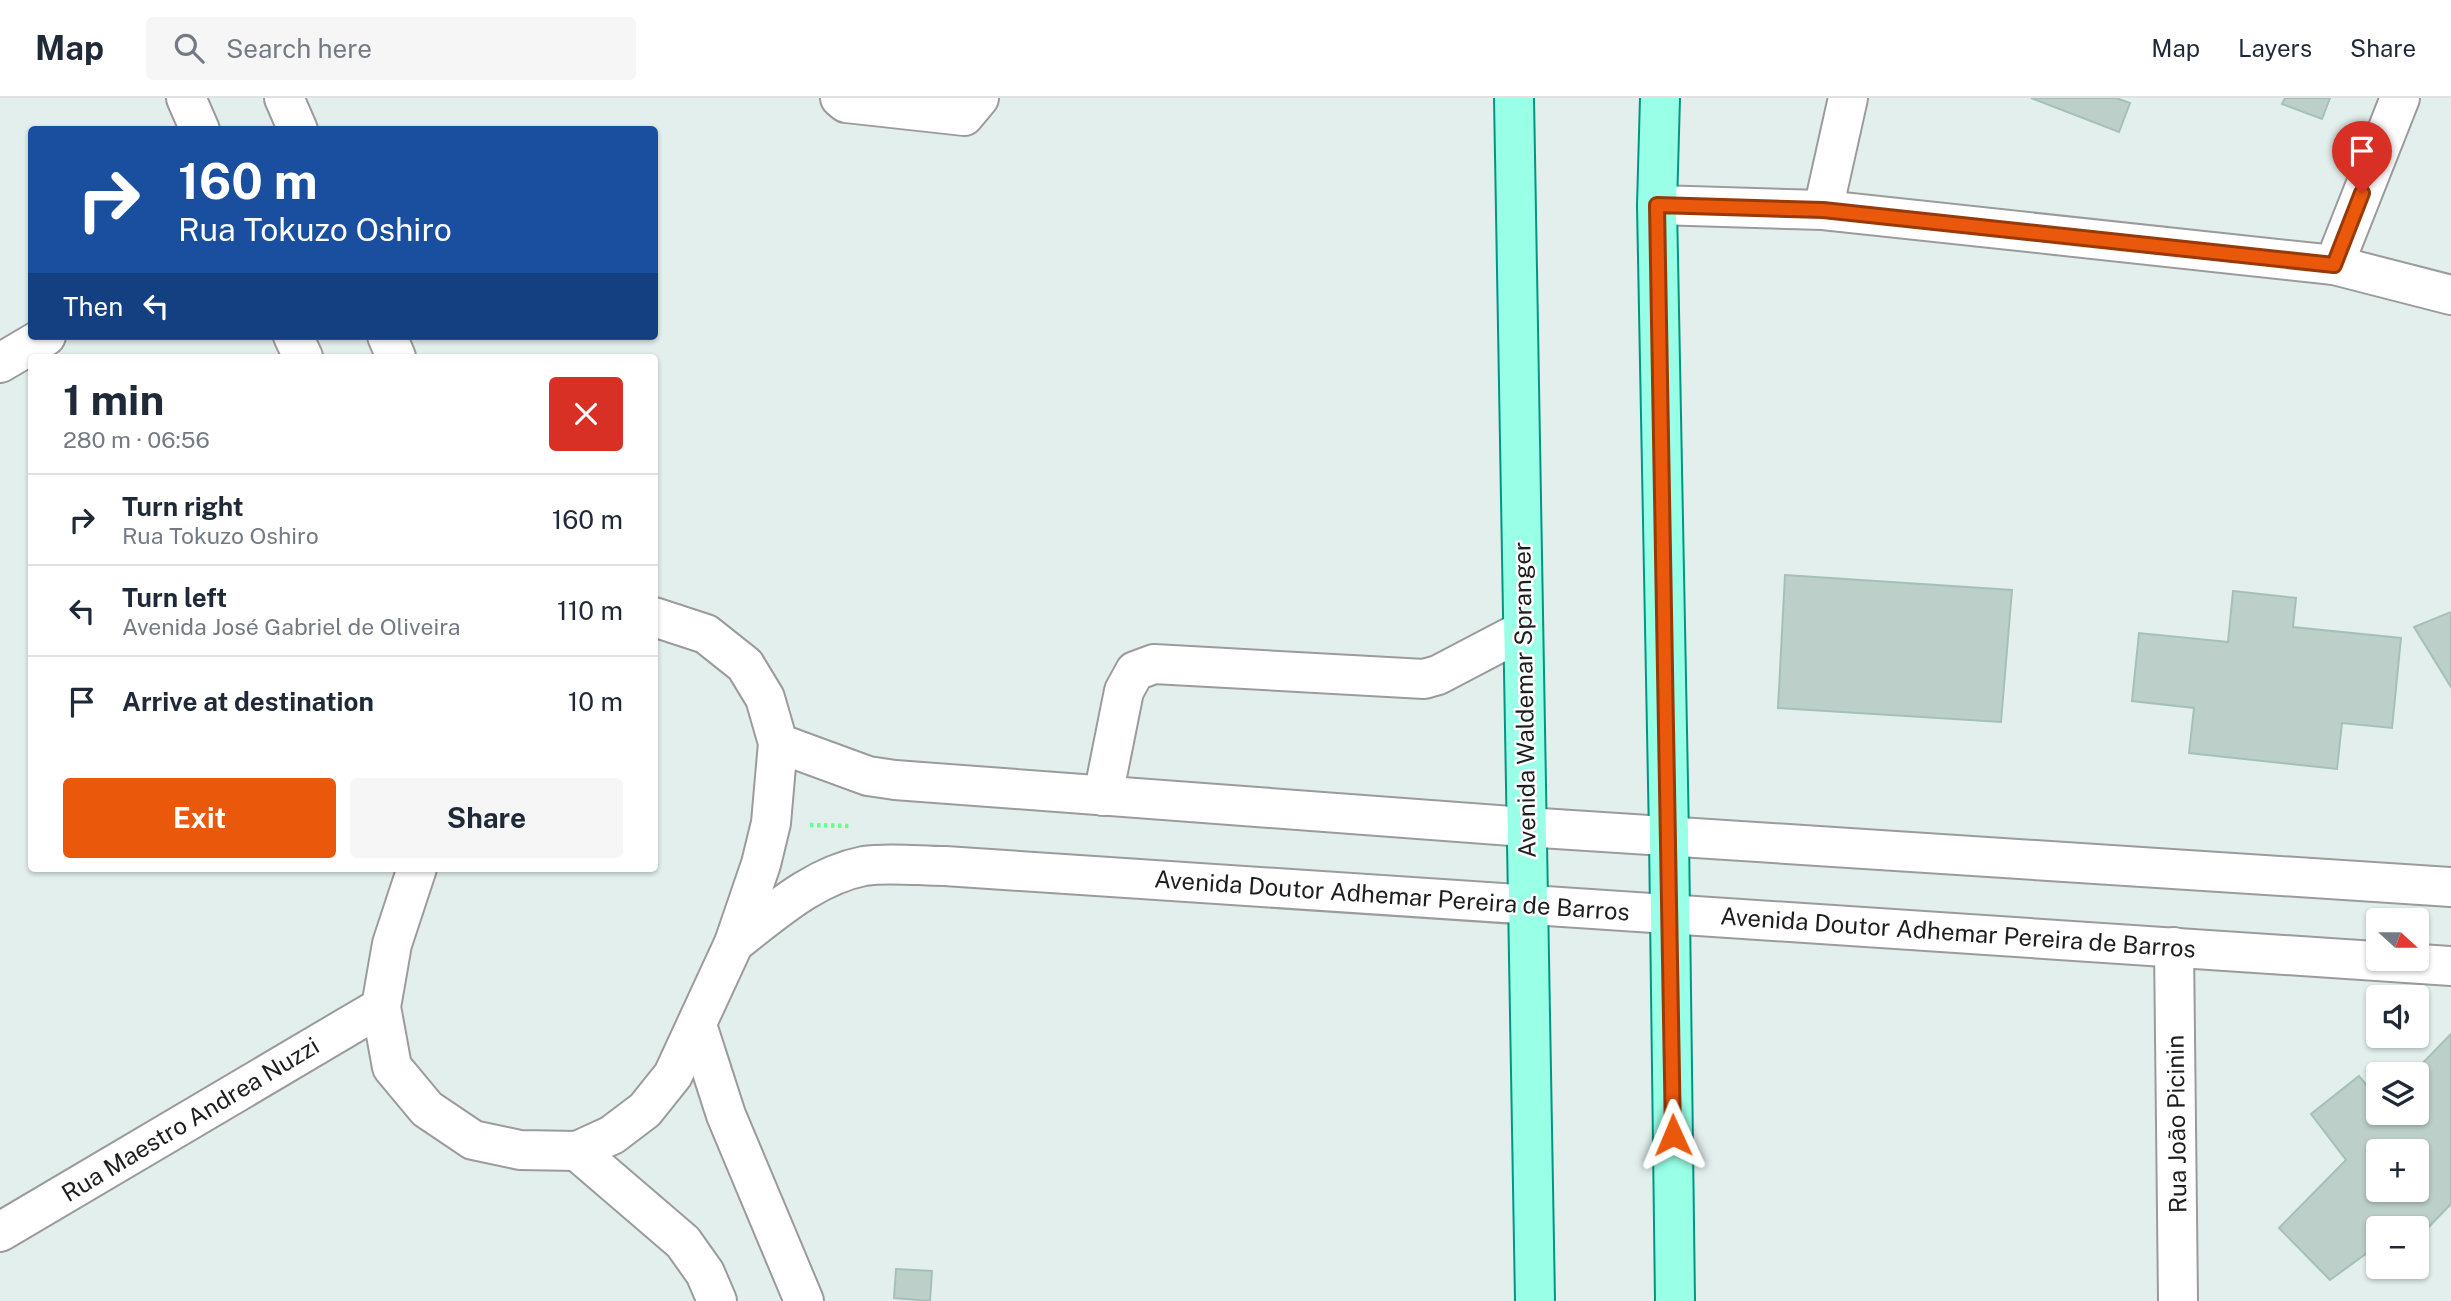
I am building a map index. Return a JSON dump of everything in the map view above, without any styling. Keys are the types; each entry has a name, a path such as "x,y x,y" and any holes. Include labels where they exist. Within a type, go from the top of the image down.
{"main road":[{"name":"Avenida Waldemar Spranger","path":"1514,98 1535,1301"},
{"path":"1660,98 1657,205 1675,1301"}],"street":[{"path":"186,98 198,126"},
{"path":"284,98 296,126"},
{"path":"840,98 846,103 971,107"},
{"path":"1823,210 1848,98"},
{"path":"2334,265 2400,98"},
{"path":"1657,205 1823,210 2334,265 2451,295"},
{"path":"0,363 39,340"},
{"path":"416,872 392,944 381,1007 392,1067 427,1109 473,1140 520,1150 577,1151 612,1135 645,1110 673,1075 734,943 761,864 771,823 778,743 765,698 745,665 706,634 658,617"},
{"path":"1103,796 1125,691 1135,671 1154,664 1424,679 1522,631"},
{"path":"778,743 868,776 1525,827 2451,887"},
{"name":"Avenida Doutor Adhemar Pereira de Barros","path":"734,943 824,878 865,866 945,866 1670,912 2451,966"},
{"name":"Rua João Picinin","path":"2174,947 2178,1301"},
{"name":"Rua Maestro Andrea Nuzzi","path":"0,1232 381,1007"},
{"path":"697,1025 726,1115 804,1301"},
{"path":"577,1151 684,1242 705,1273 717,1301"}],"building":[{"path":"2031,98 2116,98 2130,103 2119,132"},
{"path":"2285,98 2330,98 2322,119 2282,104"},
{"path":"1785,575 2012,590 2001,722 1778,708"},
{"path":"2233,591 2296,598 2293,627 2401,638 2392,728 2342,723 2337,769 2189,753 2194,708 2132,701 2139,633 2228,642"},
{"path":"2451,612 2451,687 2414,627"},
{"path":"2451,1034 2451,1204 2429,1227 2429,1216 2366,1216 2366,1254 2330,1280 2279,1228 2346,1160 2311,1114 2359,1076 2366,1084 2366,1125 2429,1125 2429,1062 2424,1062"},
{"path":"896,1269 932,1271 930,1301 894,1298"}],"route":[{"path":"1673,1135 1657,205 1823,210 2334,265 2362,193"}]}
